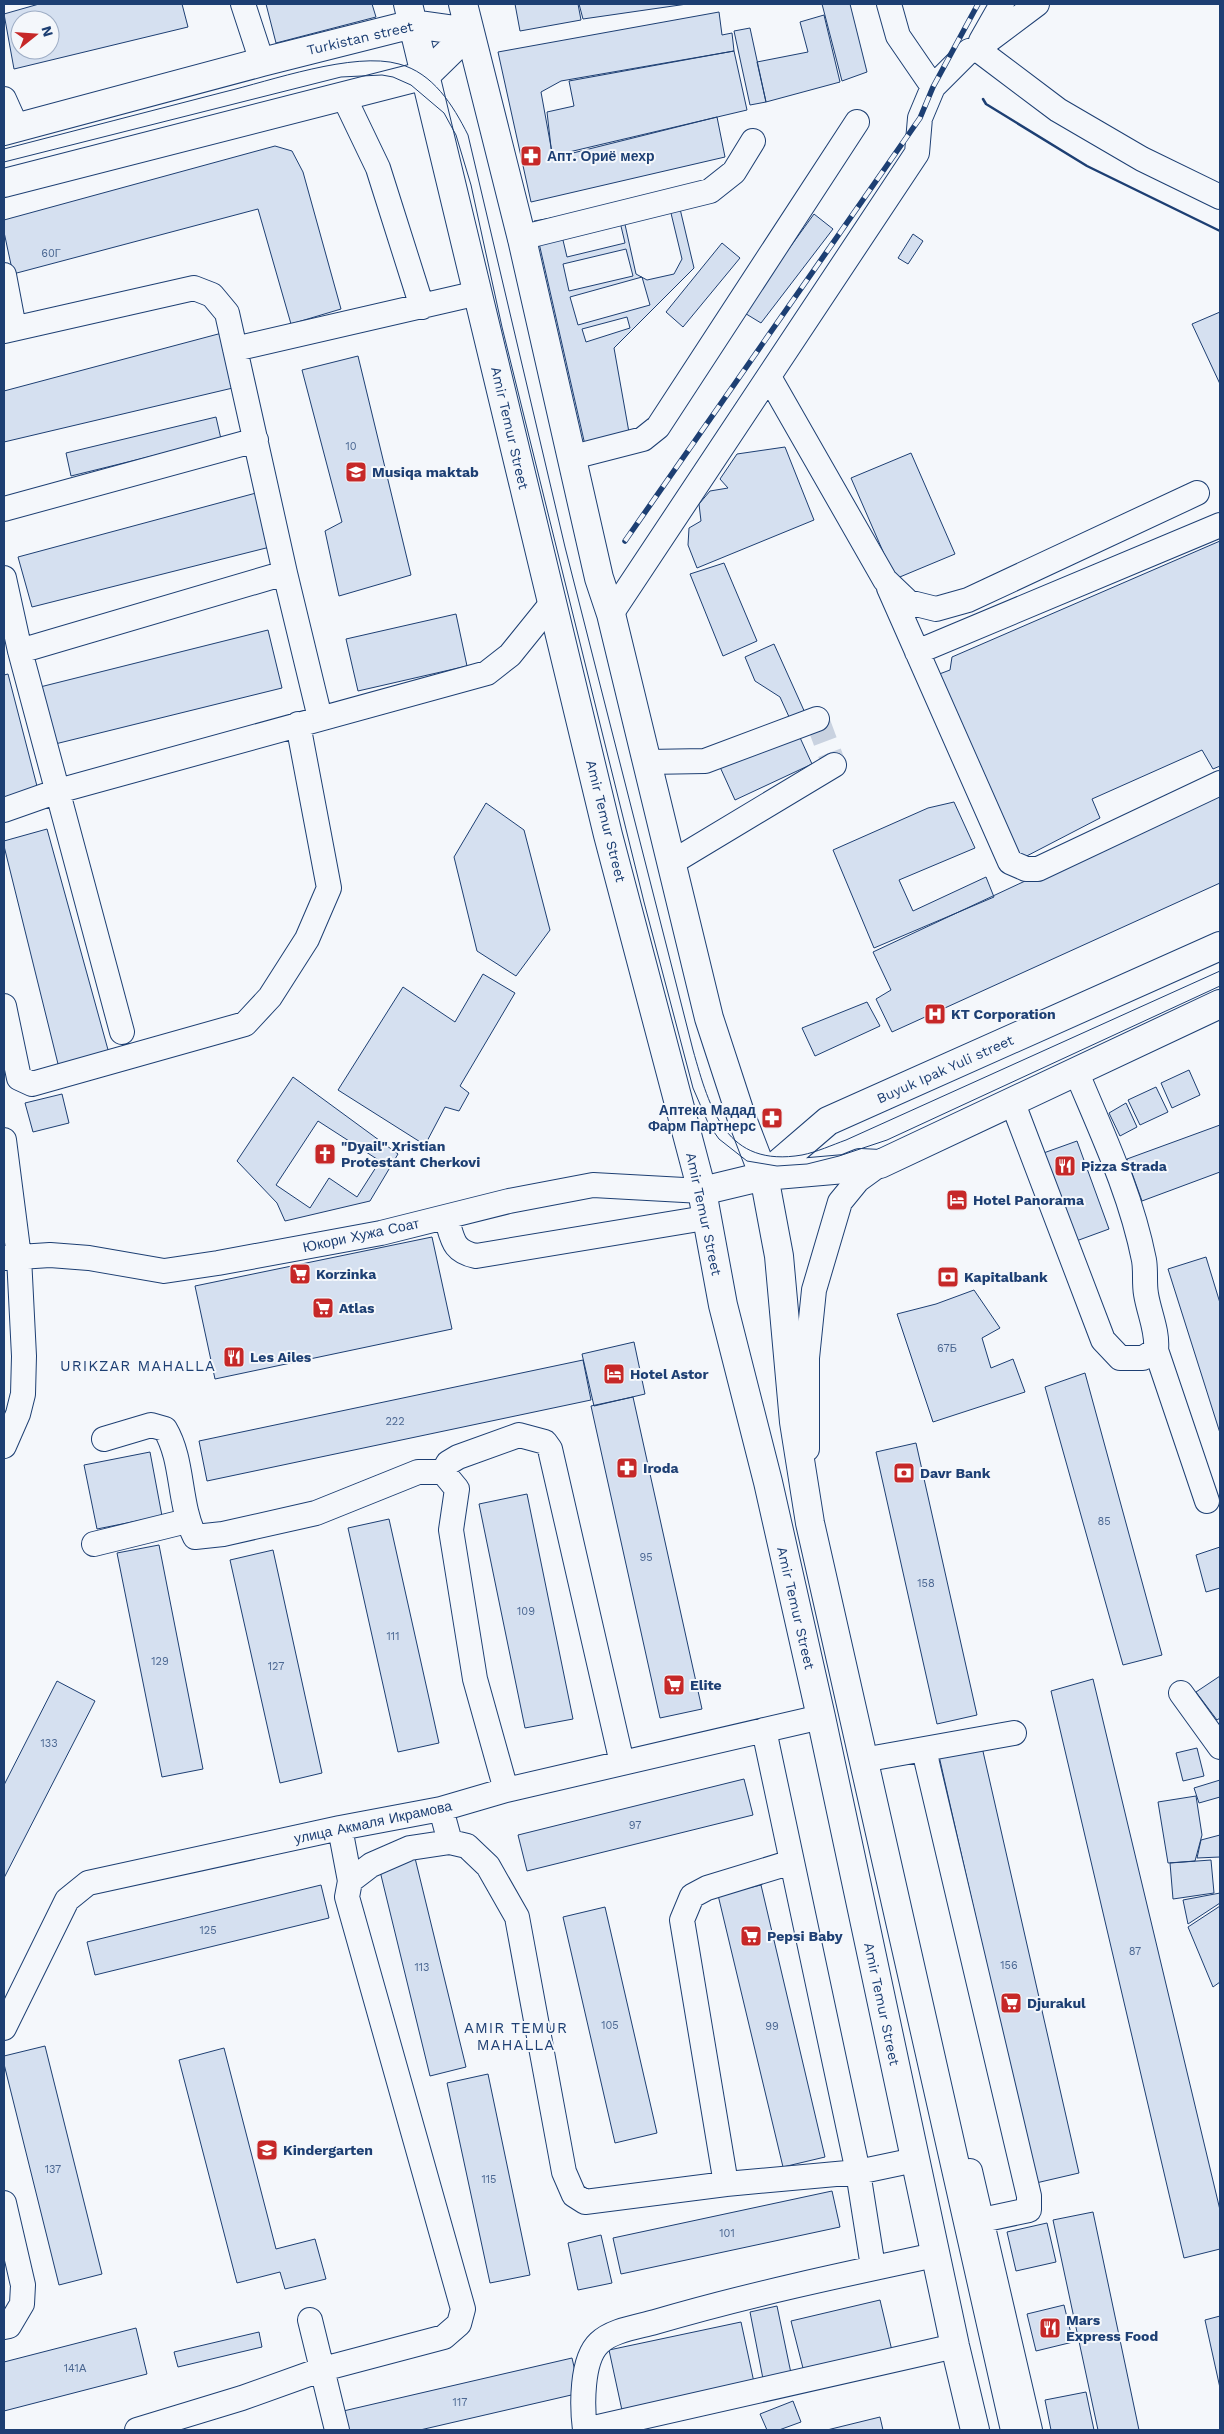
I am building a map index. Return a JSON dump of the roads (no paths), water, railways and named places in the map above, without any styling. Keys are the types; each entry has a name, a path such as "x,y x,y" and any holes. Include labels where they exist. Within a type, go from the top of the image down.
{"main road":[{"path":"463,4 573,457 599,578 611,614 709,1018 741,1116 764,1176 779,1256 794,1422 810,1523 1015,2430"},
{"name":"Turkistan street","path":"11,129 262,62 410,14 470,32"},
{"name":"Amir Temur Street","path":"410,14 608,835 703,1204 723,1305 768,1482 821,1717 935,2255 975,2430"},
{"path":"4,183 426,75 470,32"},
{"name":"Buyuk Ipak Yuli street","path":"703,1204 764,1176 828,1121 1220,946"},
{"name":"Buyuk Ipak Yuli street","path":"764,1176 845,1169 860,1163 880,1164 1220,1004"}],"street":[{"path":"243,4 262,62"},
{"path":"889,4 898,36 933,87"},
{"path":"977,49 1002,4"},
{"path":"611,614 917,153 920,118 933,87 969,51 977,49 1037,4"},
{"path":"977,49 1058,110 1142,158 1220,197"},
{"path":"343,95 378,168 422,306"},
{"path":"4,99 11,129"},
{"path":"573,457 643,439 658,428 858,122"},
{"path":"520,238 710,191 734,172 753,141"},
{"path":"4,275 9,330 194,288 212,295 226,313 320,718"},
{"path":"235,349 478,293"},
{"path":"769,376 885,580 1010,862 1026,869 1038,869 1220,783"},
{"path":"4,509 256,440"},
{"path":"885,580 908,602 936,609 968,600 1197,493"},
{"path":"917,652 1220,526"},
{"path":"20,651 285,573"},
{"path":"4,578 20,651 122,1032"},
{"path":"4,810 58,791 486,673 510,655 552,603"},
{"path":"647,762 705,762 817,718"},
{"path":"4,1006 12,1084 32,1084 245,1024 270,997 307,939 330,888 298,724"},
{"path":"671,863 834,765"},
{"path":"1076,1071 1112,1155 1132,1213 1145,1262 1145,1292 1157,1336 1156,1350 1207,1501"},
{"path":"1012,1101 1103,1340 1120,1358 1143,1358 1156,1350"},
{"path":"4,1140 11,1257 23,1317 23,1394 18,1414 4,1446"},
{"path":"880,1164 858,1180 840,1202 814,1290 807,1358 807,1461 1030,2430"},
{"name":"Юкори Хужа Соат","path":"11,1257 50,1255 89,1258 164,1271 381,1233 509,1201 593,1185 703,1204"},
{"path":"446,1217 455,1245 463,1253 476,1256 703,1204"},
{"path":"104,1439 151,1425 165,1429 173,1442 187,1521 195,1537 223,1534 316,1513 418,1472 443,1472"},
{"path":"443,1472 448,1463 458,1457 519,1435 545,1442 550,1448 622,1763"},
{"path":"443,1472 457,1489 451,1530 475,1679 506,1790"},
{"path":"94,1544 187,1521"},
{"path":"1181,1693 1220,1747"},
{"name":"улица Акмаля Икрамова","path":"4,2028 67,1900 88,1883 340,1828 441,1809 506,1790 821,1717"},
{"path":"764,1730 858,2172 873,2267"},
{"path":"874,1758 1014,1733"},
{"path":"924,1750 1029,2196 1029,2210 982,2220"},
{"path":"441,1809 450,1842"},
{"path":"137,2430 242,2398 323,2368 444,2338 459,2324 463,2309 347,1897 350,1880 340,1828"},
{"path":"350,1880 371,1865 410,1848 450,1842 467,1846 488,1866 517,1917 564,2172 574,2195 585,2202 726,2184 858,2172 915,2160"},
{"path":"726,2184 682,1920 692,1896 707,1888 792,1862"},
{"path":"4,2203 23,2285 22,2304 9,2326 4,2327"},
{"path":"935,2255 873,2267 706,2306 610,2336 598,2343 586,2369 582,2404 585,2430 955,2346"},
{"path":"310,2320 323,2368 336,2430"}],"tunnel":[{"path":"817,719 834,765"}],"tram line":[{"path":"4,149 312,69 359,61 380,61 411,68 432,83 449,102 468,135 565,547 699,1072 715,1113 725,1130 739,1143 755,1153 776,1157 802,1155 819,1150 846,1140 1220,971"},
{"path":"4,162 341,77 382,75 393,77 411,85 444,113 456,135 471,185 502,327 644,902 693,1088 709,1125 719,1139 747,1161 777,1166 807,1164 839,1156 887,1140 1220,986"}],"railway":[{"path":"625,541 920,118 933,87 978,4"}],"place":[{"name":"Апт. Ориё мехр","path":"531,156"},
{"name":"Musiqa maktab","path":"356,472"},
{"name":"KT Corporation","path":"935,1014"},
{"name":"Аптека Мадад Фарм Партнерс","path":"772,1118"},
{"name":"\"Dyail\" Xristian Protestant Cherkovi","path":"325,1154"},
{"name":"Pizza Strada","path":"1065,1166"},
{"name":"Hotel Panorama","path":"957,1200"},
{"name":"Korzinka","path":"300,1274"},
{"name":"Kapitalbank","path":"948,1277"},
{"name":"Atlas","path":"323,1308"},
{"name":"Les Ailes","path":"234,1357"},
{"name":"Hotel Astor","path":"614,1374"},
{"name":"Iroda","path":"627,1468"},
{"name":"Davr Bank","path":"904,1473"},
{"name":"Elite","path":"674,1685"},
{"name":"Pepsi Baby","path":"751,1936"},
{"name":"Djurakul","path":"1011,2003"},
{"name":"Kindergarten","path":"267,2150"},
{"name":"Mars Express Food","path":"1050,2328"}],"district":[{"name":"URIKZAR MAHALLA","path":"138,1366"},
{"name":"AMIR TEMUR MAHALLA","path":"516,2036"}]}
